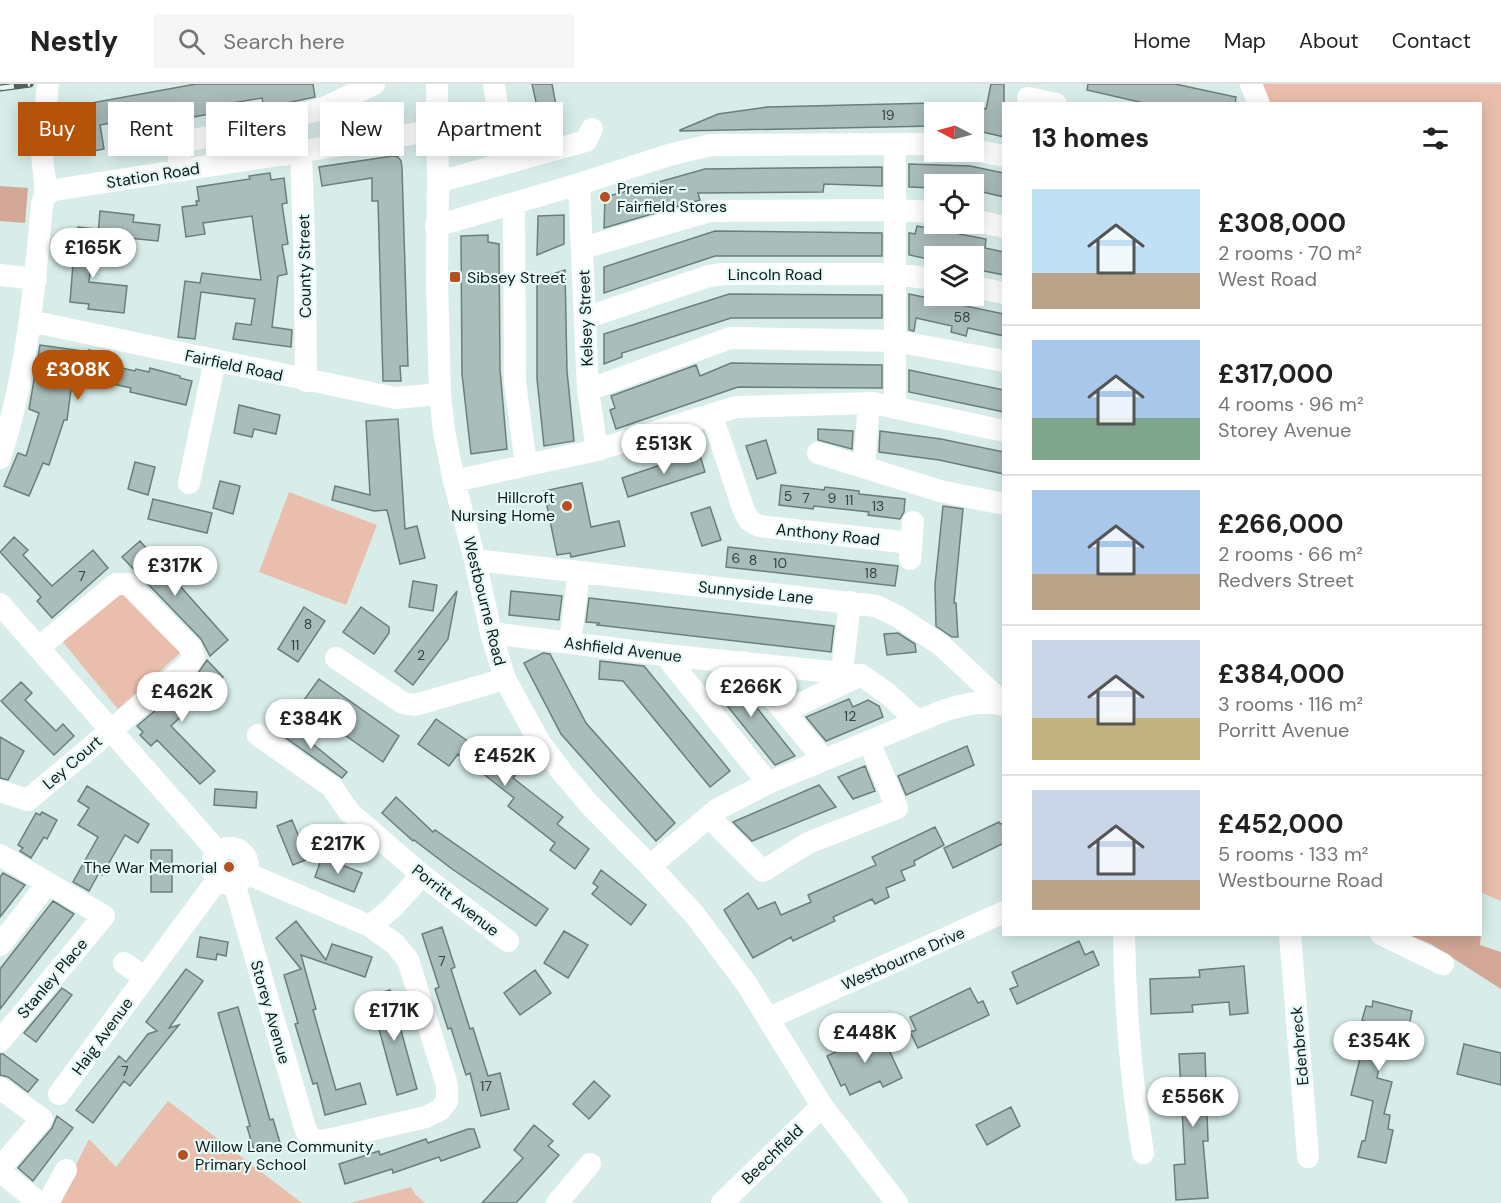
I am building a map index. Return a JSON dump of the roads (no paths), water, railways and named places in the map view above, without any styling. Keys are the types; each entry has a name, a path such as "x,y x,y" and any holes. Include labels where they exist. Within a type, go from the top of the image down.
{"street":[{"path":"0,458 15,402 36,279 42,204 46,194 42,173 42,150 48,84"},
{"path":"308,113 324,108 374,84"},
{"name":"Westbourne Road","path":"437,84 437,102"},
{"path":"494,84 497,102"},
{"path":"1251,84 1258,102"},
{"path":"1028,95 1050,102"},
{"path":"438,182 586,141 592,129"},
{"name":"Station Road","path":"308,150 416,133"},
{"path":"179,161 178,144 183,141 206,139"},
{"path":"895,144 895,408"},
{"path":"436,226 669,155 711,145 924,144"},
{"path":"984,152 1002,156"},
{"name":"Station Road","path":"46,194 179,161 250,156"},
{"name":"County Street","path":"292,156 305,274 306,381"},
{"name":"Westbourne Road","path":"438,156 436,226 440,394 444,431 491,633 505,679 540,743 562,772 590,805 694,914 769,1018 822,1106 893,1202"},
{"name":"Kelsey Street","path":"579,184 588,390 597,450"},
{"path":"514,203 515,382 526,465"},
{"path":"583,248 710,211 924,211"},
{"path":"984,222 1002,227"},
{"path":"0,274 36,279"},
{"name":"Lincoln Road","path":"585,318 709,276 724,274 894,274 924,278"},
{"path":"984,289 1002,293"},
{"name":"Fairfield Road","path":"30,321 395,398 440,394"},
{"path":"588,390 730,338 895,341 1002,361"},
{"path":"189,483 215,361"},
{"path":"454,481 597,450 736,407 869,403 1002,431"},
{"path":"864,466 869,403"},
{"name":"Anthony Road","path":"712,416 744,511 750,521 759,526 911,541"},
{"path":"818,453 940,491 1002,504"},
{"name":"Sunnyside Lane","path":"475,560 876,606 897,616 941,645 1002,703"},
{"path":"570,643 579,572"},
{"path":"38,648 116,584 123,583 128,584 191,648 194,657 187,666 111,729"},
{"path":"785,711 851,673 850,602"},
{"path":"0,604 218,852"},
{"name":"Ashfield Avenue","path":"491,633 664,655 851,673 888,694 917,721"},
{"path":"664,655 768,783"},
{"path":"336,658 403,703 415,705 505,679"},
{"path":"743,662 824,760"},
{"path":"650,866 718,809 768,783 966,703 987,702 1002,705"},
{"name":"Ley Court","path":"0,791 28,800 111,729"},
{"name":"Porritt Avenue","path":"258,735 332,787 349,812 422,875 508,940"},
{"path":"709,817 763,871 808,843 897,807 869,741"},
{"path":"233,878 247,861 240,851 229,848 218,852 214,857 212,868 233,878 370,926 392,908 422,875"},
{"path":"0,856 48,883 0,945"},
{"name":"Haig Avenue","path":"59,1094 145,978 233,878"},
{"name":"Storey Avenue","path":"233,878 306,1131 312,1140 323,1141 426,1117 440,1110 447,1101 447,1085 408,960 395,944 370,926"},
{"name":"Stanley Place","path":"0,1041 104,916 48,883"},
{"name":"Westbourne Drive","path":"769,1018 1002,913"},
{"path":"1124,936 1126,1011 1132,1091 1143,1154"},
{"name":"Edenbreck","path":"1290,936 1308,1157"},
{"path":"1385,936 1443,964"},
{"path":"124,963 145,978"},
{"path":"0,1088 42,1119 0,1170 39,1203"},
{"name":"Beechfield","path":"722,1203 822,1106"},
{"path":"557,1203 590,1164"},
{"path":"48,1203 66,1170"}],"railway":[{"path":"0,88 30,84"}],"place":[{"name":"Premier - Fairfield Stores","path":"605,197"},
{"name":"Sibsey Street","path":"455,277"},
{"name":"Hillcroft Nursing Home","path":"567,506"},
{"name":"The War Memorial","path":"229,867"},
{"name":"Willow Lane Community Primary School","path":"183,1155"}]}
